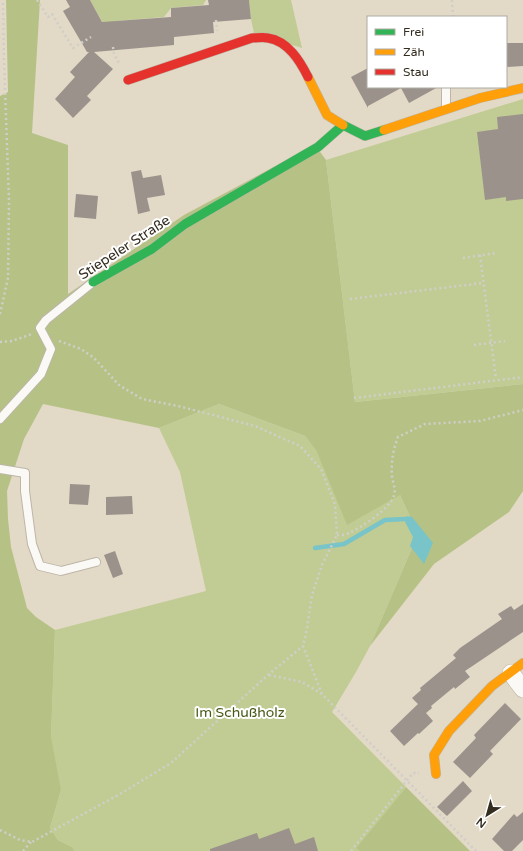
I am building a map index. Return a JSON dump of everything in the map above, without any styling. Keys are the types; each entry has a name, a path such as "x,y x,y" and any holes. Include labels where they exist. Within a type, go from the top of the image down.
{"street":[{"path":"128,80 252,38 269,38 284,45 293,53 303,67 327,115 365,136 480,98 523,88"},
{"name":"Stiepeler Straße","path":"93,282 152,249 185,224 318,147 343,125"},
{"path":"436,774 434,755 449,731 492,686 517,668 523,689"}],"lane":[{"path":"446,88 446,109"},
{"name":"Stiepeler Straße","path":"40,328 46,320 93,282"},
{"path":"0,419 42,374 51,350 40,328"},
{"path":"0,469 25,473 25,491 32,544 40,566 61,571 96,562"}],"path":[{"path":"0,314 8,278 9,200 3,0"},
{"path":"37,0 48,17 52,14 73,48 91,37"},
{"path":"452,0 453,16"},
{"path":"0,19 3,24"},
{"path":"463,258 496,253"},
{"path":"480,255 496,379"},
{"path":"350,300 484,283"},
{"path":"0,342 12,341 31,335 40,328 64,343 81,349 94,358 119,385 142,400 178,406 255,426 300,446 321,469 335,504 337,535 322,565 312,595 303,646 322,694"},
{"path":"474,345 504,341"},
{"path":"354,398 496,379 523,377"},
{"path":"337,535 349,534 362,526 379,514 393,500 395,494 392,477 393,451 398,437 426,424 480,421 523,410"},
{"path":"23,851 32,842 120,794 171,763 269,674 303,646"},
{"path":"269,674 302,682 322,694 476,851"},
{"path":"350,851 413,773 436,774"},
{"path":"0,830 20,840 32,842"}],"green space":[{"path":"6,0 40,0 32,133 68,145 68,294 184,215 315,145 326,160 355,402 523,384 523,491 509,512 434,564 370,646 418,534 400,495 347,525 317,452 305,436 219,404 159,428 43,404 24,439 7,491 8,519 11,547 27,608 36,617 55,630 51,737 61,790 50,828 58,840 72,847 75,851 0,851 0,96 8,92"},
{"path":"90,0 206,0 203,5 171,8 164,17 116,21 104,25"},
{"path":"249,0 291,0 302,48 254,33"},
{"path":"523,99 523,384 355,402 326,160"},
{"name":"Im Schußholz","path":"219,404 305,436 317,452 400,495 418,534 370,646 332,712 406,787 357,847 360,851 75,851 72,847 58,840 50,828 61,790 0,709 51,737 55,630 206,591 180,472 159,428"},
{"path":"406,787 470,851 360,851 356,848"}],"water":[{"path":"407,516 412,517 433,543 424,564 410,546 413,537 405,522"}],"building":[{"path":"66,0 90,0 102,22 171,17 171,8 209,5 208,0 249,0 251,19 213,22 214,33 174,37 174,45 94,52 113,69 87,96 91,100 73,118 55,99 75,77 70,72 89,52 87,52 63,11 70,7"},
{"path":"507,43 523,43 523,66 507,67"},
{"path":"367,69 367,88 401,88 368,106 368,108 351,77"},
{"path":"401,88 436,88 409,103"},
{"path":"523,114 523,199 506,201 506,197 485,200 477,132 498,129 497,117"},
{"path":"141,170 143,178 161,175 165,195 147,198 150,211 138,214 131,172"},
{"path":"76,194 98,196 96,219 74,217"},
{"path":"70,484 90,485 88,505 69,504"},
{"path":"132,496 133,514 106,515 106,497"},
{"path":"115,551 123,574 113,578 104,555"},
{"path":"523,604 523,632 465,671 470,677 455,689 454,687 431,706 432,708 426,713 433,721 404,746 390,731 418,704 412,698 421,690 420,688 456,658 453,655 460,648 502,619 498,614 511,606 514,610"},
{"path":"505,703 521,719 490,751 493,754 470,778 453,762 476,738 474,735"},
{"path":"463,781 472,791 447,816 437,807"},
{"path":"523,812 523,840 512,851 504,851 492,839 514,814 517,817"},
{"path":"289,828 295,844 314,837 318,851 210,851 210,849 257,833 259,839"}],"waterway":[{"path":"315,548 344,544 385,520 406,519"}],"traffic: fast":[{"path":"93,282 152,249 185,224 318,147 343,125 365,136 384,130"}],"traffic: slow":[{"path":"308,77 327,115 343,125"},
{"path":"384,130 480,98 523,88"},
{"path":"436,774 434,755 449,731 492,686 523,663"}],"traffic: jam":[{"path":"128,80 252,38 268,38 282,43 297,58 308,77"}]}
